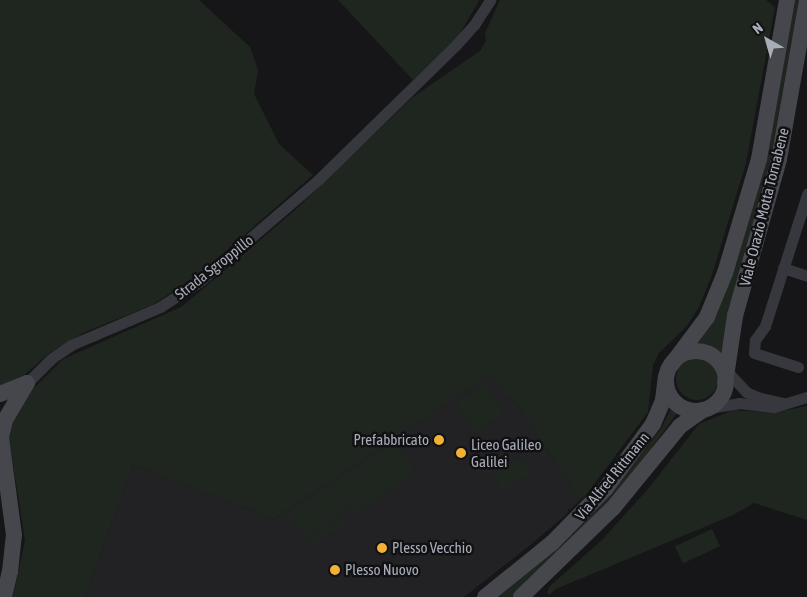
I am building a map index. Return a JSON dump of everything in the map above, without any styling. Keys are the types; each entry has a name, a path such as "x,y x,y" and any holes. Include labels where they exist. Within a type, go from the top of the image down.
{"main road":[{"name":"Viale Orazio Motta Tornabene","path":"669,370 707,317 725,273 759,159 787,0"},
{"name":"Viale Orazio Motta Tornabene","path":"724,373 735,316 780,159 807,0"},
{"path":"692,352 708,354 724,373 720,398 706,409 686,410 673,400 666,385 669,370 678,358 692,352"},
{"name":"Via Alfred Rittmann","path":"485,597 552,543 606,488 653,424 663,400 669,370"},
{"path":"0,394 27,383"},
{"name":"Strada Sgroppillo","path":"4,597 10,572 14,535 1,438 5,420 27,383"},
{"name":"Via Alfred Rittmann","path":"521,597 613,508 680,426 706,409"}],"street":[{"name":"Strada Sgroppillo","path":"27,383 52,358 71,345 160,307 199,282 319,180 456,46 474,25 490,0"},
{"path":"775,0 781,9 783,24"},
{"path":"798,367 754,353 755,340 765,326 807,194"},
{"path":"784,268 807,276"},
{"path":"724,373 746,392 757,397 785,403"},
{"path":"706,409 739,403 774,407 807,396"}],"shaded area":[{"path":"0,0 199,0 250,47 258,70 254,94 279,144 313,175 197,276 152,305 85,332 48,354 20,379 0,389"},
{"path":"338,0 479,1 457,38 413,80"},
{"path":"500,0 766,0 775,7 746,163 712,275 699,307 687,326 659,353 653,365 648,412 586,495 580,500 518,406 488,376 273,519 133,465 85,597 13,597 25,540 8,432 24,398 63,359 181,307 197,294 294,211 413,97 480,51 486,41 485,33"},
{"path":"793,0 799,0 771,156 728,317 721,353 708,345 698,343 719,308 730,278"},
{"path":"697,358 712,364 718,379 712,394 697,400 682,394 676,379 682,364"},
{"name":"Liceo Galileo Galilei","path":"488,375 518,406 580,500 571,509 568,509 567,514 529,546 464,597 85,597 133,465 273,519"},
{"path":"484,384 504,413 476,432 456,404"},
{"path":"672,406 678,412 637,468 612,498 512,597 496,597 551,553 610,495 662,427"},
{"path":"807,406 807,520 754,503 733,515 556,589 549,595 547,592 549,587 603,539 647,490 699,424 734,410 772,413"},
{"path":"395,442 416,474 353,515 332,483"},
{"path":"522,456 532,472 502,491 492,475"},
{"path":"331,485 348,511 304,539 287,513"},
{"path":"344,517 347,522 310,548 306,542"},
{"path":"712,529 720,546 683,564 675,546"}],"place":[{"name":"Prefabbricato","path":"439,440"},
{"name":"Liceo Galileo Galilei","path":"461,453"},
{"name":"Plesso Vecchio","path":"382,548"},
{"name":"Plesso Nuovo","path":"335,570"}]}
